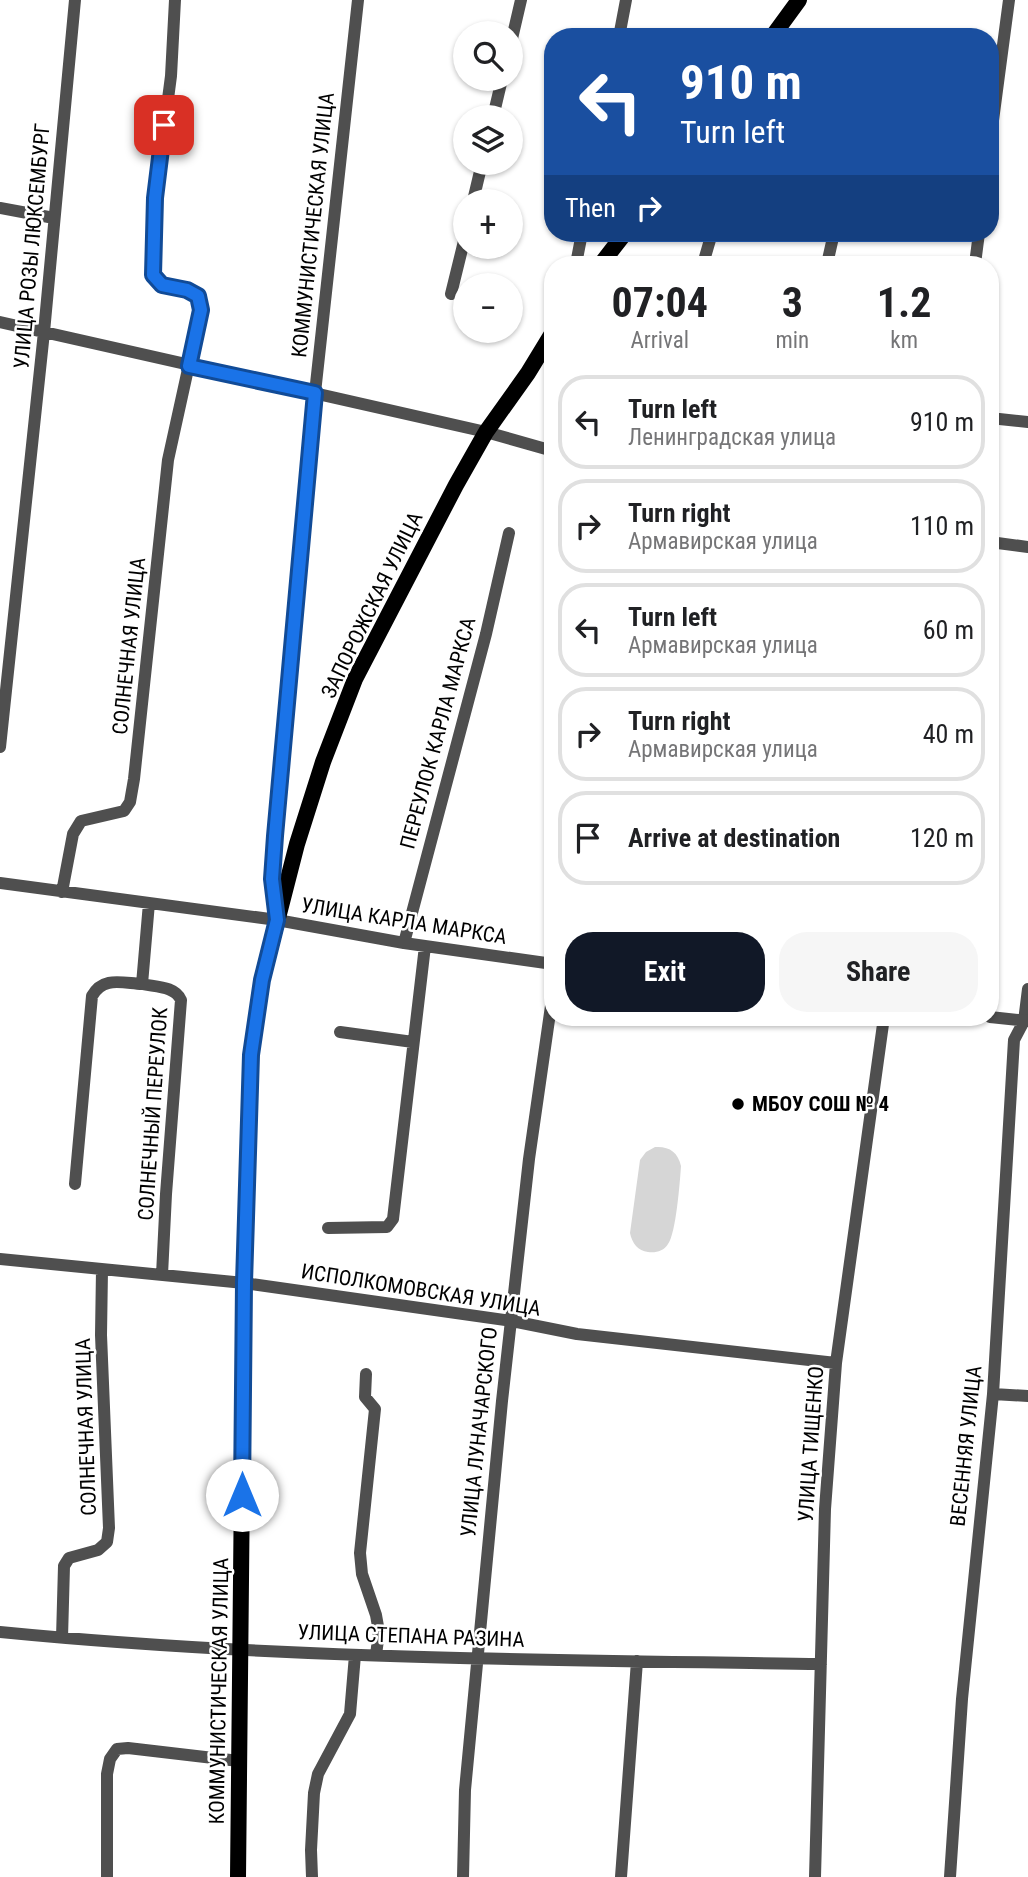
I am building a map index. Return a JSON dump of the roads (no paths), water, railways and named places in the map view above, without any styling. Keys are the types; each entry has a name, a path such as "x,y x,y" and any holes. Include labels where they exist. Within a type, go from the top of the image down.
{"main road":[{"path":"779,28 799,0"},
{"path":"607,256 618,242"},
{"name":"ЗАПОРОЖСКАЯ УЛИЦА","path":"277,920 323,762 355,679 486,432 544,345"},
{"name":"КОММУНИСТИЧЕСКАЯ УЛИЦА","path":"238,1877 244,1283 251,1055 262,980 277,920"}],"street":[{"name":"УЛИЦА РОЗЫ ЛЮКСЕМБУРГ","path":"0,747 44,332 75,0"},
{"path":"175,0 171,76 155,198 153,275 162,285 187,290 198,296 201,310 189,366"},
{"name":"КОММУНИСТИЧЕСКАЯ УЛИЦА","path":"277,920 272,879 275,836 315,393 358,0"},
{"path":"516,21 521,0"},
{"path":"621,28 626,0"},
{"path":"999,75 1009,0"},
{"path":"0,208 54,218"},
{"path":"451,294 460,259"},
{"path":"0,322 486,432 544,448"},
{"name":"СОЛНЕЧНАЯ УЛИЦА","path":"62,892 73,834 81,821 124,810 130,802 167,460 189,366"},
{"path":"999,419 1028,422"},
{"name":"ПЕРЕУЛОК КАРЛА МАРКСА","path":"404,943 486,634 509,533"},
{"path":"999,543 1028,547"},
{"name":"УЛИЦА КАРЛА МАРКСА","path":"0,883 277,920 404,943 544,963"},
{"path":"75,1184 92,996 98,986 108,982 142,984 149,903"},
{"path":"328,1228 387,1227 393,1219 425,946"},
{"name":"СОЛНЕЧНЫЙ ПЕРЕУЛОК","path":"142,984 171,989 178,993 181,1000 162,1275"},
{"name":"ВЕСЕННЯЯ УЛИЦА","path":"950,1877 962,1699 993,1394 1014,1040 1026,1021 1028,989"},
{"path":"999,1018 1026,1021"},
{"name":"УЛИЦА ЛУНАЧАРСКОГО","path":"463,1877 465,1790 502,1401 529,1159 548,1026"},
{"name":"УЛИЦА ТИЩЕНКО","path":"815,1877 825,1509 836,1363 883,1026"},
{"path":"340,1032 413,1042"},
{"name":"ИСПОЛКОМОВСКАЯ УЛИЦА","path":"0,1259 244,1283 512,1321 577,1334 836,1363"},
{"name":"СОЛНЕЧНАЯ УЛИЦА","path":"62,1638 64,1566 69,1558 99,1550 107,1542 109,1528 101,1335 102,1270"},
{"path":"366,1374 365,1397 375,1409 360,1553 362,1574 377,1623 376,1655"},
{"path":"993,1394 1028,1396"},
{"name":"УЛИЦА СТЕПАНА РАЗИНА","path":"0,1632 241,1650 355,1655 821,1664"},
{"path":"312,1877 314,1793 318,1774 350,1714 355,1655"},
{"path":"621,1877 636,1661"},
{"path":"107,1877 107,1774 110,1759 117,1749 239,1761"}],"place":[{"name":"МБОУ СОШ № 4","path":"738,1104"}]}
